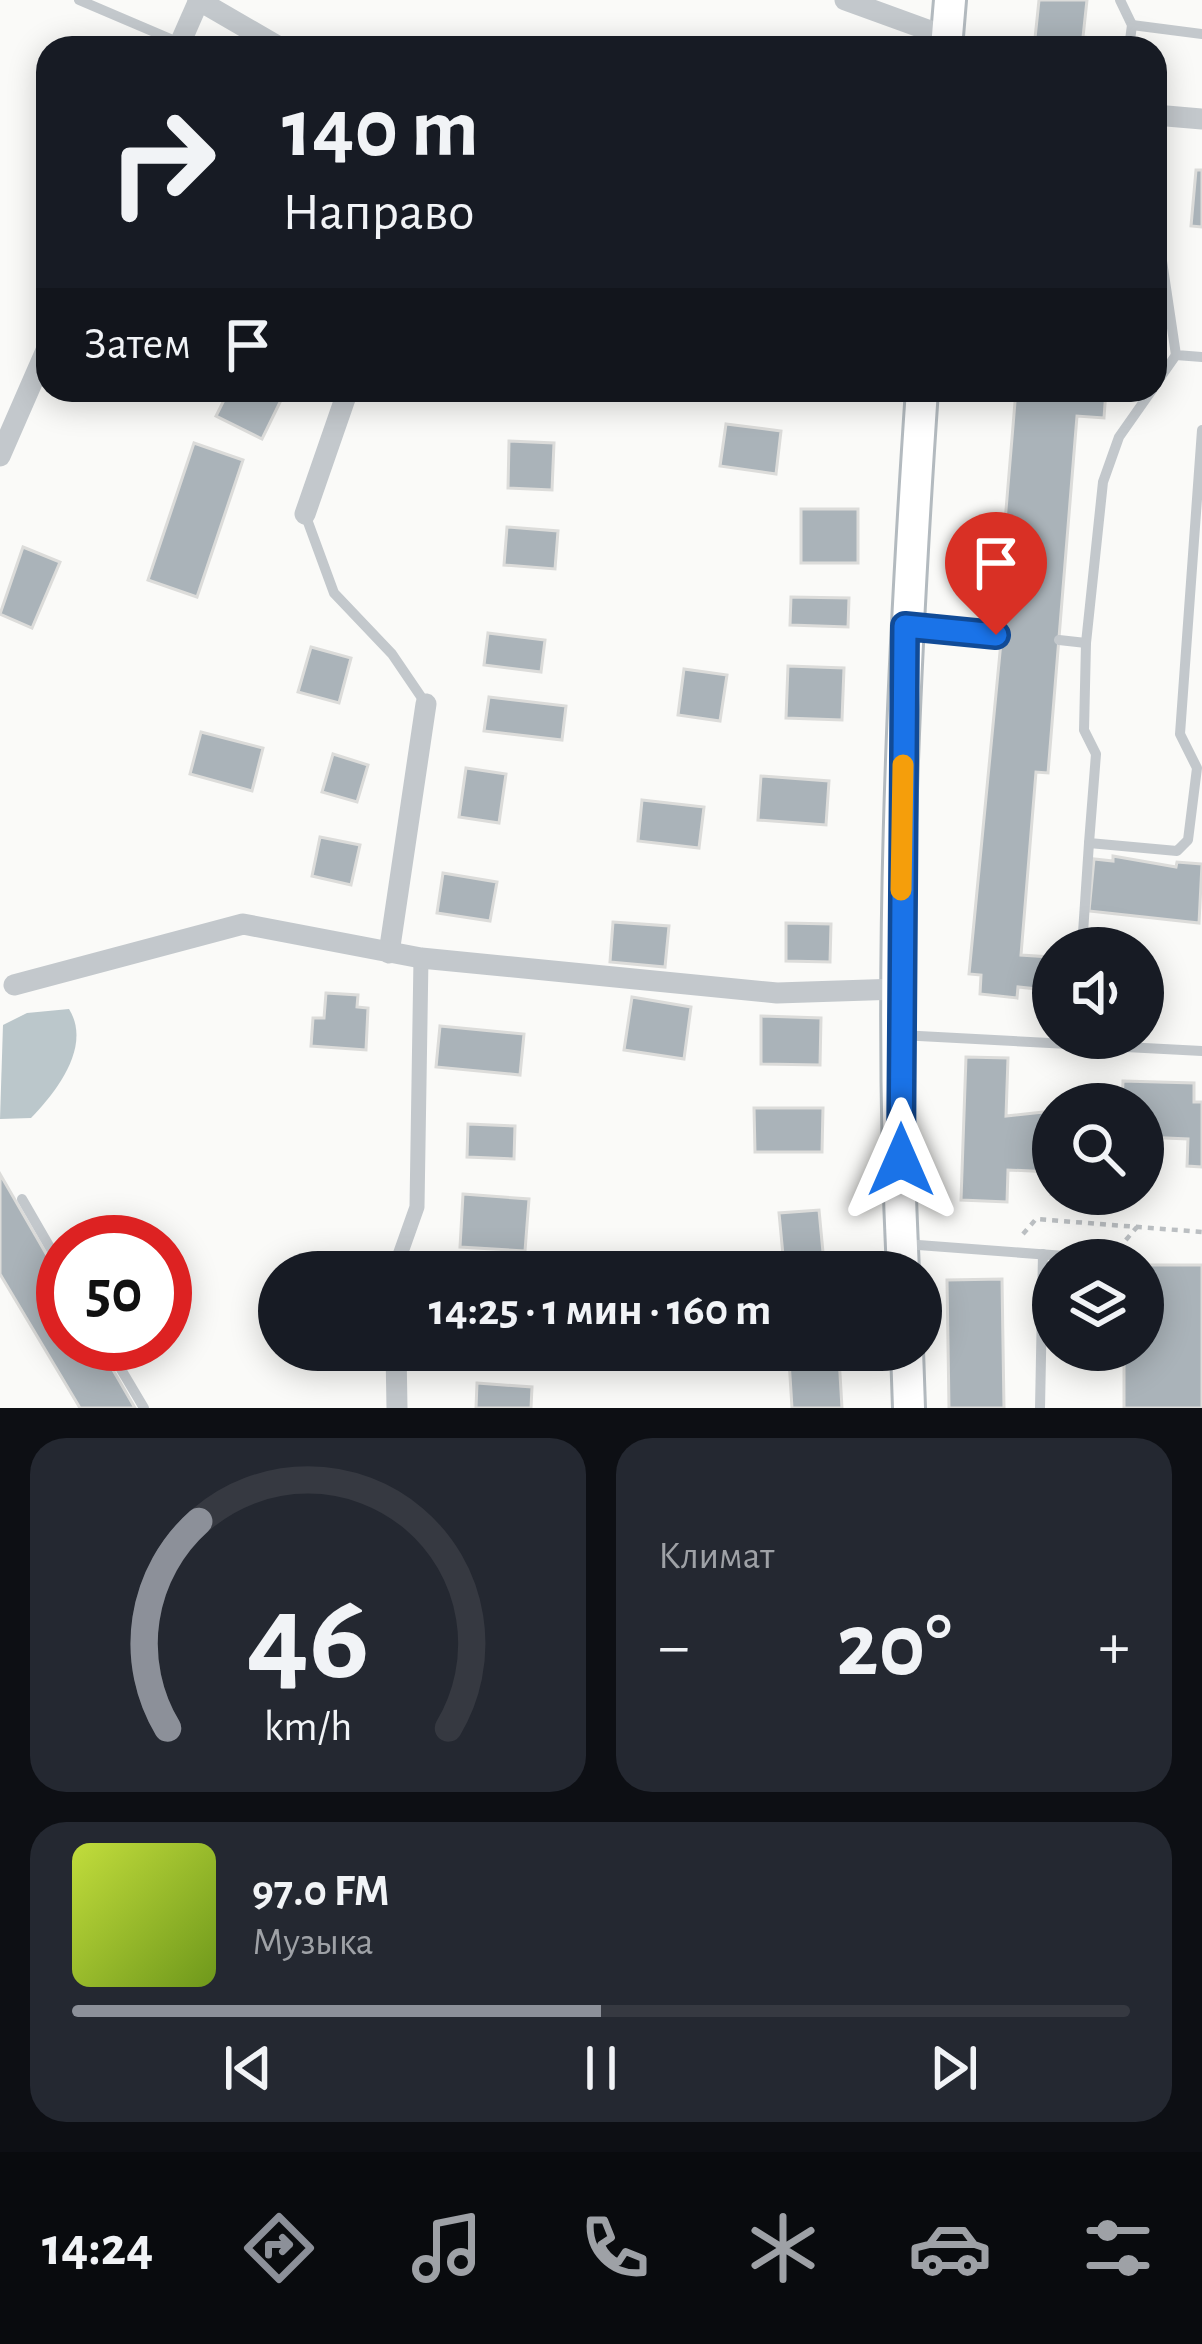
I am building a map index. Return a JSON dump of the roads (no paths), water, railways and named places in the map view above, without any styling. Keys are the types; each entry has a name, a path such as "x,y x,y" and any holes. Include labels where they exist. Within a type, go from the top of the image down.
{"main road":[{"path":"947,36 950,0"},
{"path":"902,1251 899,989 905,626 921,402"},
{"path":"908,1371 910,1408"}],"street":[{"path":"183,36 199,0 260,36"},
{"path":"845,0 930,36"},
{"path":"1167,116 1202,118"},
{"path":"0,456 36,374"},
{"path":"305,514 343,402"},
{"path":"389,953 426,704"},
{"path":"14,985 243,924 421,958 777,993 899,989"},
{"path":"402,1251 417,1207 421,958"},
{"path":"396,1371 397,1408"}],"lane":[{"path":"79,0 157,36"},
{"path":"1120,0 1132,26 1131,36"},
{"path":"1132,26 1202,34"},
{"path":"1167,295 1176,355 1167,368"},
{"path":"1176,355 1202,357"},
{"path":"1083,927 1096,754 1084,730 1086,643 1103,482 1119,437 1143,402"},
{"path":"1089,843 1177,850 1188,840 1197,768 1180,734 1202,430"},
{"path":"305,514 334,593 392,654 426,704"},
{"path":"905,626 996,635"},
{"path":"1059,640 1086,643"},
{"path":"900,1035 1032,1040"},
{"path":"1164,1048 1202,1051"},
{"path":"22,1199 36,1223"},
{"path":"942,1256 1032,1253"},
{"path":"122,1371 144,1408"},
{"path":"1040,1408 1041,1371"}]}
